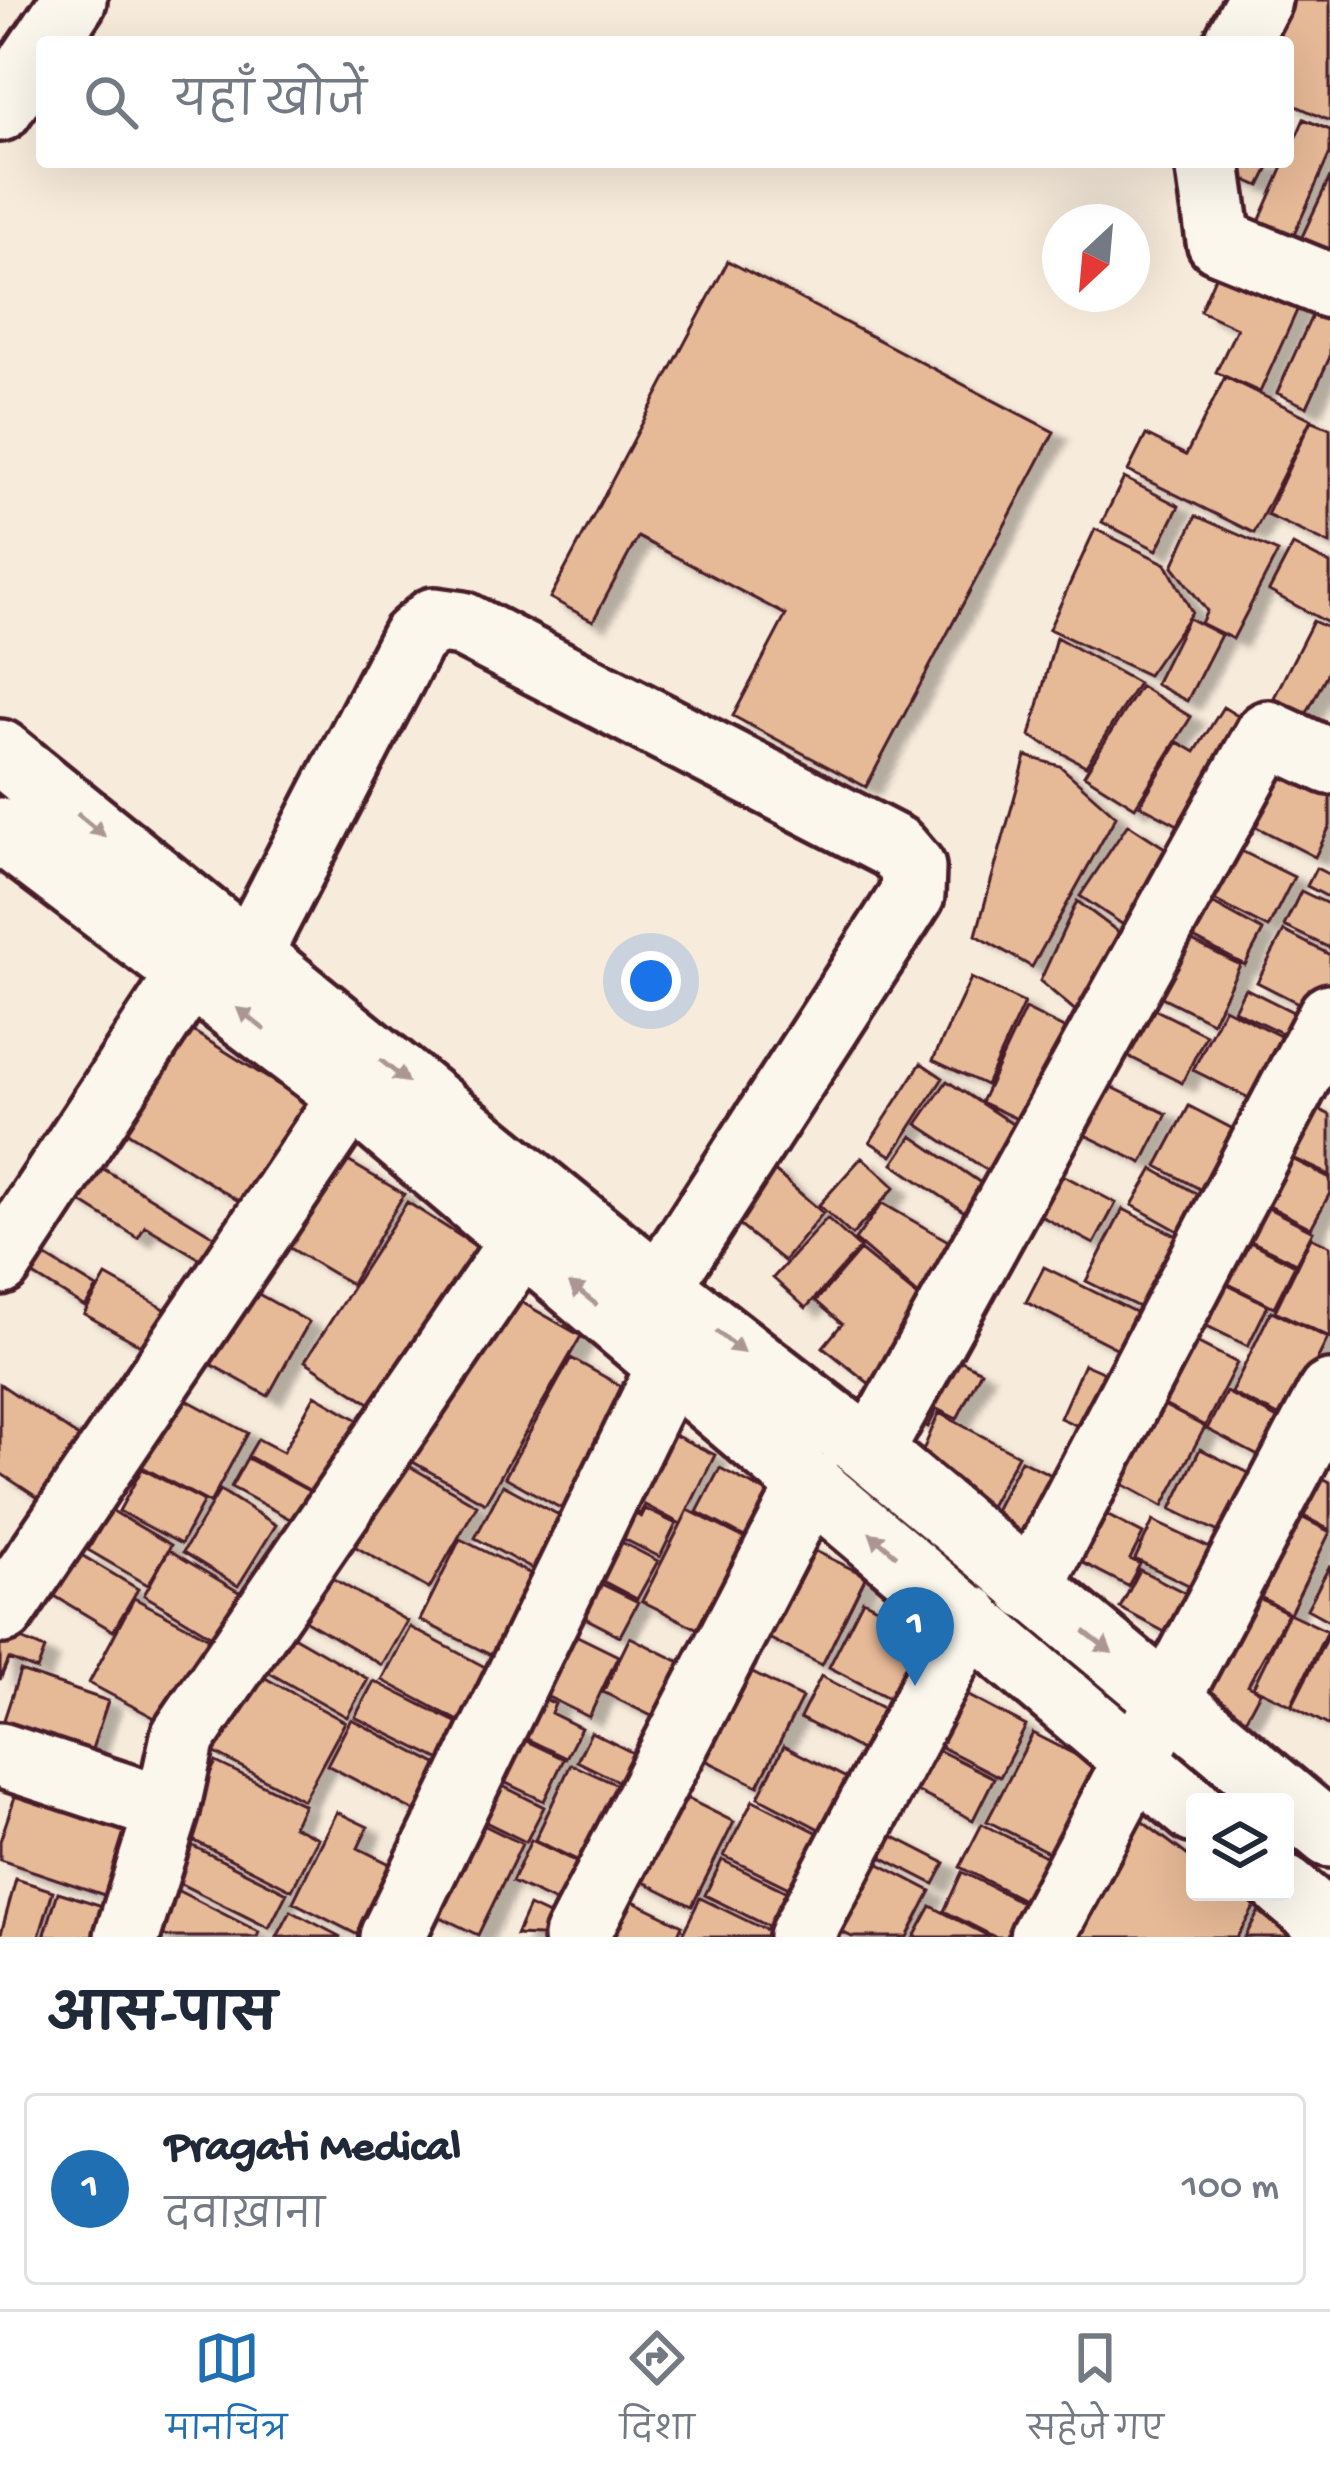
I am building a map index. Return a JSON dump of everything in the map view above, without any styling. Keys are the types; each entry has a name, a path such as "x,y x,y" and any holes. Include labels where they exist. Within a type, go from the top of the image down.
{"street":[{"path":"50,36 74,0"},
{"path":"1240,36 1259,0"},
{"path":"0,109 36,57"},
{"path":"1209,168 1219,241 1330,286"},
{"path":"250,953 413,638 434,620 462,624 896,848 914,868 912,895 659,1287"},
{"path":"871,1451 1268,733 1330,762"},
{"path":"0,752 659,1287 871,1451 1330,1835"},
{"path":"0,830 351,1096 520,1244 671,1363 1186,1803"},
{"path":"0,1263 191,972"},
{"path":"1030,1588 1330,1016"},
{"path":"3,1611 351,1096"},
{"path":"128,1937 167,1810 183,1737 520,1244"},
{"path":"400,1935 671,1363"},
{"path":"1042,1937 1330,1393"},
{"path":"576,1937 811,1484"},
{"path":"801,1937 970,1617"},
{"path":"0,1755 167,1810"},
{"path":"1294,1896 1330,1926"}],"building":[{"path":"1269,0 1330,0 1330,121 1294,105 1294,36 1253,36"},
{"path":"1304,119 1330,130 1330,153 1289,246 1255,231 1283,168 1294,168 1294,142"},
{"path":"1226,168 1269,168 1260,186"},
{"path":"1330,177 1330,258 1299,243"},
{"path":"1223,259 1304,295 1260,392 1216,372 1237,328 1200,311"},
{"path":"728,261 1054,432 866,787 733,716 786,615 638,537 593,621 550,598"},
{"path":"1320,298 1330,302 1330,357 1307,407 1277,393"},
{"path":"1225,377 1311,419 1254,533 1128,471 1146,435 1186,455"},
{"path":"1311,420 1330,428 1330,544 1267,515"},
{"path":"1124,478 1179,506 1157,550 1102,522"},
{"path":"1196,516 1278,552 1233,639 1201,623 1207,611 1173,566"},
{"path":"1095,529 1166,564 1192,612 1148,675 1049,629"},
{"path":"1293,545 1330,564 1330,624 1269,591"},
{"path":"1188,618 1221,635 1187,701 1155,684"},
{"path":"1313,621 1330,629 1330,668 1294,738 1262,721"},
{"path":"1056,637 1138,683 1086,766 1030,736"},
{"path":"1140,686 1191,717 1135,807 1084,775"},
{"path":"1223,707 1261,730 1197,835 1140,805 1178,742 1195,752"},
{"path":"1026,756 1060,766 1116,816 1032,967 976,935"},
{"path":"1263,767 1300,786 1310,768 1330,778 1330,826 1315,857 1237,817"},
{"path":"1128,824 1188,863 1128,928 1080,896"},
{"path":"1221,841 1294,877 1268,928 1195,890"},
{"path":"1316,868 1330,875 1330,898 1307,886"},
{"path":"1188,890 1263,931 1245,965 1169,925"},
{"path":"1301,891 1330,905 1330,948 1284,926"},
{"path":"1077,901 1137,946 1091,1024 1040,981"},
{"path":"1168,929 1240,965 1212,1022 1140,986"},
{"path":"1284,931 1330,955 1330,995 1320,1014 1257,982"},
{"path":"971,978 1024,1003 986,1085 933,1060"},
{"path":"1245,988 1313,1022 1303,1043 1234,1010"},
{"path":"1126,995 1206,1035 1182,1083 1102,1043"},
{"path":"1224,1008 1294,1043 1263,1105 1193,1070"},
{"path":"1025,1009 1076,1034 1032,1126 981,1102"},
{"path":"175,1020 314,1107 250,1208 111,1122"},
{"path":"921,1063 943,1078 892,1156 870,1142"},
{"path":"1085,1074 1167,1114 1142,1163 1061,1123"},
{"path":"947,1081 1023,1131 994,1175 917,1124"},
{"path":"1300,1100 1330,1115 1330,1175 1276,1150"},
{"path":"1189,1106 1254,1140 1222,1201 1157,1166"},
{"path":"912,1136 994,1192 975,1219 893,1164"},
{"path":"329,1150 404,1194 351,1284 275,1239"},
{"path":"1280,1153 1330,1178 1330,1193 1311,1228 1256,1199"},
{"path":"79,1154 222,1241 207,1263 145,1226 138,1238 60,1189"},
{"path":"862,1157 895,1187 852,1235 819,1205"},
{"path":"1038,1162 1116,1203 1094,1244 1016,1203"},
{"path":"770,1167 823,1213 784,1261 729,1217"},
{"path":"1153,1169 1217,1205 1196,1241 1132,1205"},
{"path":"1254,1201 1313,1231 1296,1263 1237,1234"},
{"path":"407,1202 485,1252 383,1412 305,1361"},
{"path":"882,1203 971,1254 941,1314 855,1240"},
{"path":"1123,1209 1191,1243 1155,1315 1086,1281"},
{"path":"827,1218 860,1248 806,1308 773,1278"},
{"path":"1236,1235 1295,1265 1274,1307 1215,1277"},
{"path":"1311,1237 1330,1246 1330,1337 1275,1311"},
{"path":"27,1245 97,1288 85,1307 14,1263"},
{"path":"860,1250 939,1314 885,1396 823,1347 842,1324 816,1301"},
{"path":"1044,1267 1153,1321 1134,1357 1026,1302"},
{"path":"106,1276 179,1317 158,1355 84,1314"},
{"path":"1215,1279 1268,1305 1248,1346 1195,1320"},
{"path":"235,1281 309,1322 268,1396 194,1355"},
{"path":"516,1299 581,1336 485,1503 399,1454"},
{"path":"1271,1311 1328,1338 1287,1420 1231,1393"},
{"path":"1179,1333 1237,1363 1205,1426 1147,1396"},
{"path":"942,1351 981,1371 957,1419 937,1409 928,1427 908,1416"},
{"path":"571,1358 646,1400 580,1519 505,1477"},
{"path":"1084,1364 1125,1382 1101,1436 1060,1418"},
{"path":"0,1384 89,1444 49,1505 0,1473"},
{"path":"172,1392 248,1433 210,1503 135,1463"},
{"path":"1226,1392 1285,1423 1266,1460 1207,1429"},
{"path":"315,1395 372,1428 327,1500 248,1456 258,1439 283,1452"},
{"path":"1146,1396 1205,1427 1163,1506 1104,1474"},
{"path":"939,1413 1018,1455 989,1508 921,1455"},
{"path":"656,1426 715,1455 681,1524 645,1505 640,1514 617,1503"},
{"path":"1200,1449 1261,1479 1231,1538 1171,1509"},
{"path":"390,1455 477,1505 429,1589 342,1539"},
{"path":"247,1458 309,1491 292,1520 231,1487"},
{"path":"1021,1460 1051,1475 1016,1542 987,1526"},
{"path":"720,1468 781,1500 758,1544 697,1512"},
{"path":"1303,1468 1330,1482 1330,1530 1283,1505"},
{"path":"142,1469 204,1501 181,1544 119,1511"},
{"path":"503,1485 572,1522 543,1575 475,1538"},
{"path":"220,1490 276,1525 238,1586 183,1552"},
{"path":"618,1505 641,1517 645,1509 676,1524 660,1557 606,1530"},
{"path":"1280,1506 1330,1532 1290,1613 1238,1585"},
{"path":"1091,1507 1143,1534 1130,1559 1140,1564 1128,1586 1066,1554"},
{"path":"111,1510 171,1545 148,1585 88,1550"},
{"path":"688,1510 746,1539 700,1630 642,1601"},
{"path":"1153,1521 1218,1552 1199,1590 1135,1559"},
{"path":"600,1531 658,1561 637,1599 580,1569"},
{"path":"460,1539 547,1582 507,1663 420,1620"},
{"path":"791,1539 866,1576 822,1665 747,1627"},
{"path":"68,1547 138,1589 113,1631 43,1589"},
{"path":"169,1550 242,1594 215,1638 144,1595"},
{"path":"1330,1565 1330,1619 1329,1621 1307,1609"},
{"path":"311,1566 407,1621 382,1665 287,1610"},
{"path":"1140,1570 1197,1599 1176,1638 1120,1608"},
{"path":"581,1574 638,1602 620,1636 564,1607"},
{"path":"1238,1587 1288,1613 1248,1685 1260,1692 1245,1720 1184,1687"},
{"path":"134,1598 215,1641 170,1726 89,1683"},
{"path":"863,1600 946,1643 912,1710 829,1667"},
{"path":"1289,1613 1327,1631 1291,1705 1253,1687"},
{"path":"272,1624 368,1679 347,1717 250,1662"},
{"path":"410,1627 502,1676 474,1729 382,1680"},
{"path":"559,1627 618,1656 589,1717 530,1688"},
{"path":"0,1630 45,1649 37,1670 9,1659 0,1680"},
{"path":"1330,1631 1330,1726 1292,1706"},
{"path":"630,1637 690,1667 662,1721 603,1692"},
{"path":"729,1661 802,1698 758,1786 685,1750"},
{"path":"247,1668 345,1722 303,1800 204,1747"},
{"path":"20,1671 108,1701 88,1761 0,1732"},
{"path":"821,1676 894,1714 873,1756 800,1718"},
{"path":"374,1681 473,1731 455,1767 355,1717"},
{"path":"944,1683 1026,1726 1000,1777 918,1735"},
{"path":"528,1691 555,1704 551,1713 581,1728 566,1758 509,1730"},
{"path":"351,1719 450,1771 426,1817 327,1765"},
{"path":"503,1730 564,1759 544,1801 483,1772"},
{"path":"591,1732 647,1760 632,1788 577,1761"},
{"path":"1033,1733 1107,1771 1062,1859 987,1821"},
{"path":"916,1739 994,1778 973,1820 895,1780"},
{"path":"784,1746 856,1783 829,1834 758,1797"},
{"path":"216,1762 304,1805 293,1826 318,1838 292,1890 179,1833"},
{"path":"571,1764 628,1790 592,1867 535,1840"},
{"path":"24,1770 142,1810 113,1898 0,1860 0,1841"},
{"path":"481,1775 544,1807 526,1842 463,1811"},
{"path":"662,1786 734,1822 692,1906 620,1870"},
{"path":"753,1800 828,1838 799,1893 724,1856"},
{"path":"1124,1808 1186,1854 1186,1901 1249,1901 1255,1906 1237,1937 1057,1937"},
{"path":"337,1812 368,1827 358,1848 412,1875 362,1937 293,1902"},
{"path":"463,1815 522,1844 478,1935 418,1906"},
{"path":"982,1824 1057,1862 1035,1906 960,1867"},
{"path":"873,1826 945,1863 934,1884 862,1847"},
{"path":"177,1838 287,1893 269,1928 159,1873"},
{"path":"531,1840 592,1869 573,1910 512,1882"},
{"path":"858,1853 931,1891 907,1937 852,1937 822,1922"},
{"path":"722,1860 799,1898 782,1933 705,1895"},
{"path":"962,1872 1031,1907 1015,1937 995,1937 944,1911"},
{"path":"16,1879 53,1891 39,1937 0,1937"},
{"path":"155,1879 259,1932 257,1937 168,1937 138,1926"},
{"path":"609,1889 682,1925 677,1937 585,1937"},
{"path":"58,1892 112,1909 103,1937 44,1937"},
{"path":"700,1898 774,1934 773,1937 681,1937"},
{"path":"529,1906 569,1925 563,1937 516,1935"},
{"path":"931,1906 990,1937 914,1937"},
{"path":"1260,1909 1294,1937 1245,1937"},
{"path":"291,1911 341,1937 277,1937"}],"place":[{"name":"Pragati Medical","path":"915,1686"}]}
